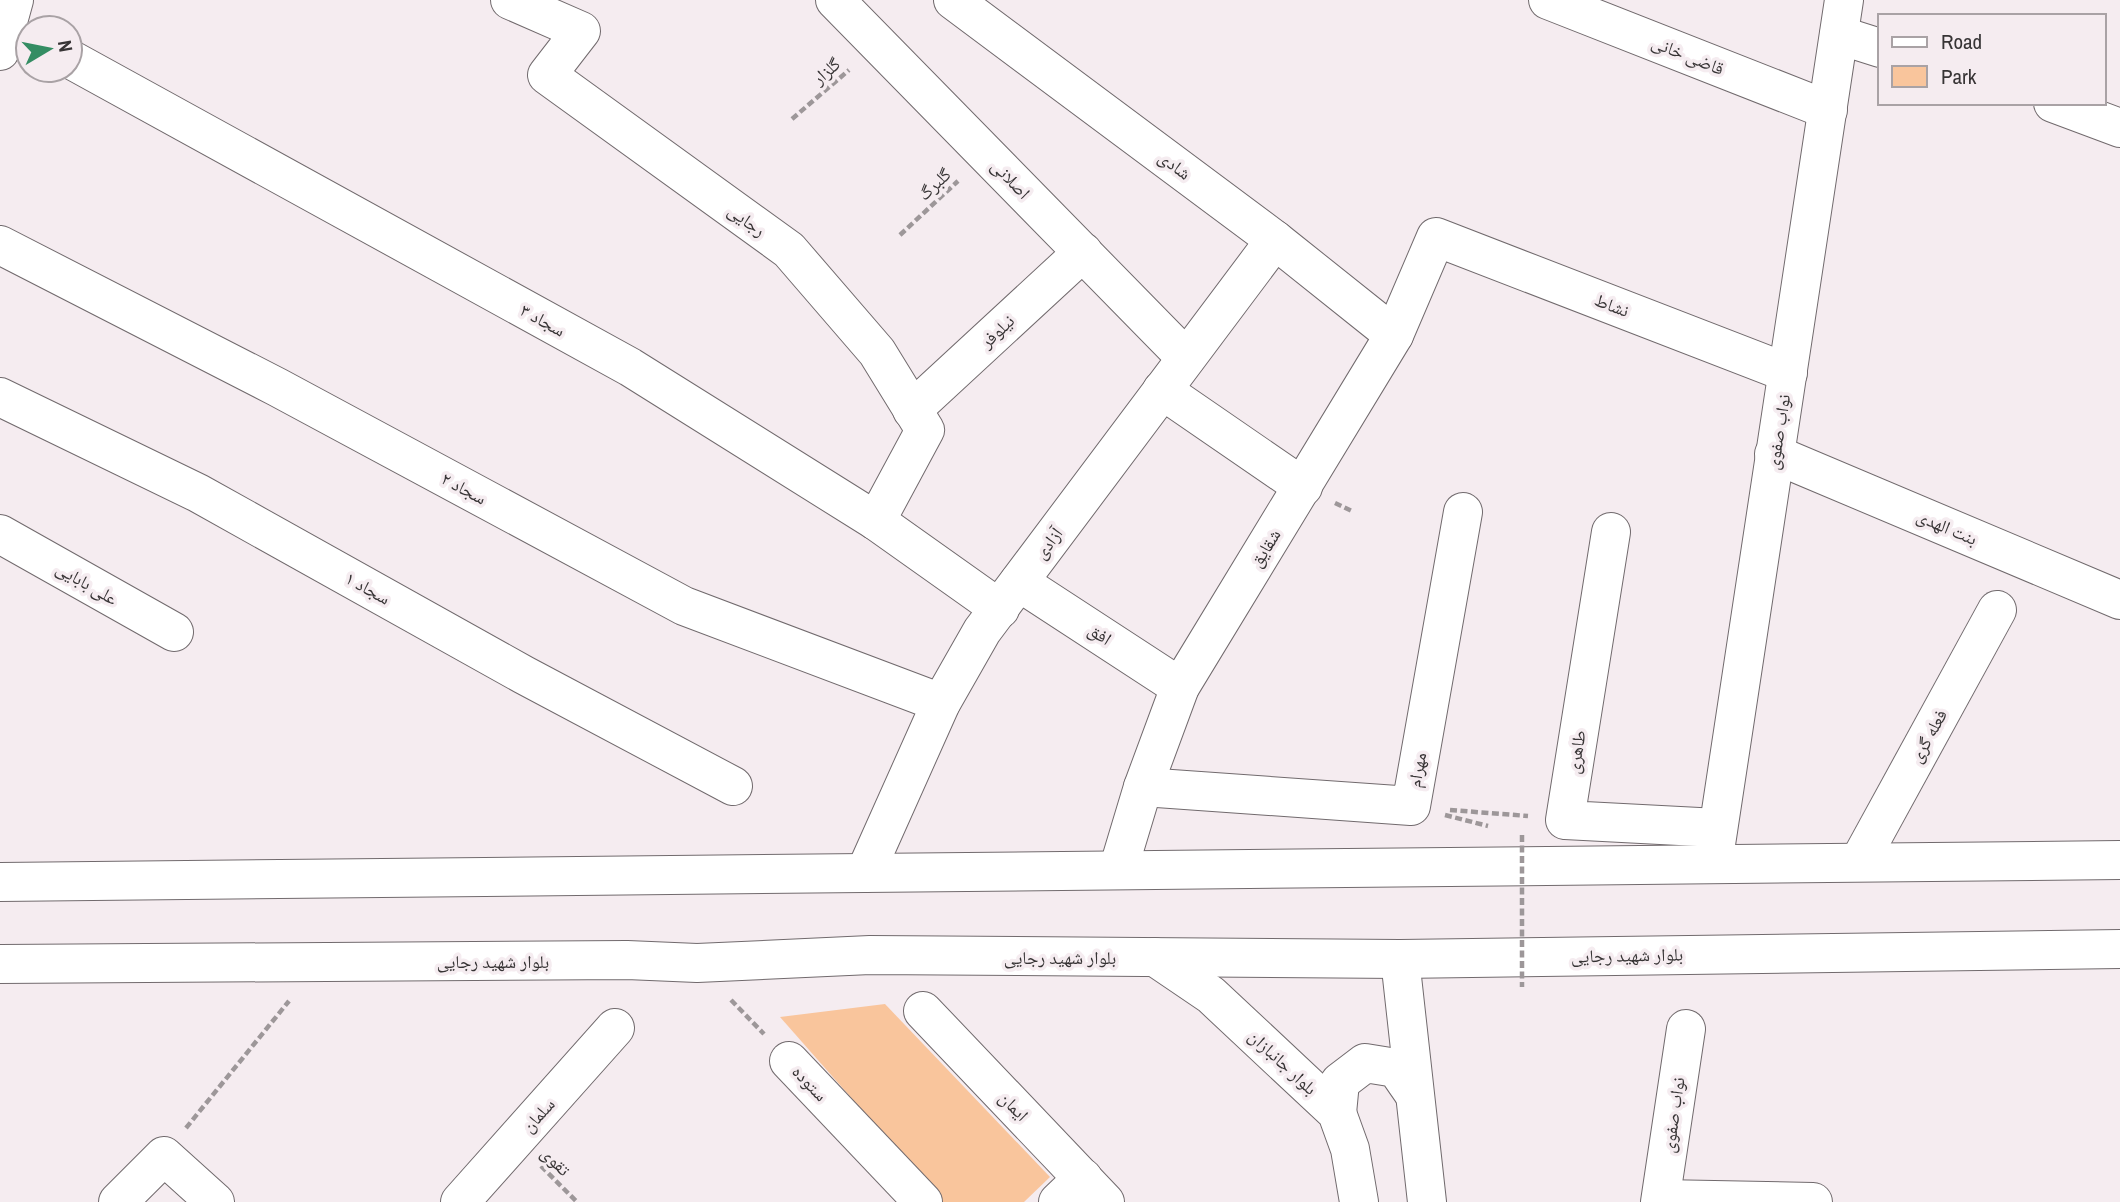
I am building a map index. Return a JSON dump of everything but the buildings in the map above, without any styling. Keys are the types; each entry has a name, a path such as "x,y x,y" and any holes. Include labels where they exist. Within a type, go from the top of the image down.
{"main road":[{"name":"رجایی","path":"510,0 581,32 547,75 789,250 877,352 925,430 876,521"},
{"name":"اصلانی","path":"835,0 1186,358"},
{"name":"شادی","path":"953,0 1275,240 1394,335"},
{"name":"قاضی خانی","path":"1548,0 1828,110"},
{"name":"نواب صفوی","path":"1715,846 1842,18"},
{"path":"1842,18 1878,46"},
{"name":"سجاد ۳","path":"84,67 630,367 876,521 1009,595"},
{"path":"2058,105 2120,128"},
{"name":"نشاط","path":"1436,237 1788,373"},
{"name":"شقایق","path":"1118,870 1143,787 1180,687 1394,335 1436,237"},
{"name":"آزادی","path":"865,873 941,703 982,631 1275,240"},
{"name":"سجاد ۲","path":"0,245 265,381 684,606 941,703"},
{"name":"نیلوفر","path":"912,410 1083,252"},
{"path":"1162,390 1303,487"},
{"name":"سجاد ۱","path":"0,397 198,493 524,675 733,786"},
{"name":"بنت الهدی","path":"1774,454 2120,600"},
{"name":"مهرام","path":"1143,787 1410,806 1463,512"},
{"name":"طاهری","path":"1565,820 1611,532"},
{"name":"علی بابایی","path":"0,534 174,632"},
{"name":"افق","path":"1009,595 1180,687"},
{"name":"فعله گری","path":"1859,862 1997,610"},
{"path":"1565,820 1715,846 1859,862 2120,860"},
{"path":"0,882 1118,870 1715,846"},
{"name":"بلوار شهید رجایی","path":"0,964 627,960 697,963 870,955 1400,959 2120,949"},
{"name":"بلوار جانبازان","path":"1155,957 1211,995 1336,1113 1350,1149 1359,1202"},
{"path":"1400,959 1427,1202"},
{"name":"ایمان","path":"923,1011 1082,1194"},
{"name":"سلمان","path":"460,1202 615,1028"},
{"name":"نواب صفوی","path":"1661,1200 1686,1029"},
{"name":"ستوده","path":"789,1061 923,1202"},
{"path":"1336,1113 1340,1082 1365,1063 1396,1068 1414,1094"},
{"path":"118,1202 164,1156 215,1202"},
{"path":"1661,1200 1813,1202"}],"path":[{"name":"گلزار","path":"792,119 879,44"},
{"name":"گلبرگ","path":"900,235 987,155"},
{"path":"1410,806 1565,820"},
{"path":"1410,806 1497,829"},
{"path":"1509,832 1522,835 1565,820"},
{"path":"1522,835 1522,987"},
{"path":"164,1156 321,962"},
{"name":"ستوده","path":"697,963 789,1061"},
{"name":"تقوی","path":"515,1140 577,1202"}],"green space":[{"path":"885,1004 1050,1177 1024,1202 943,1202 780,1017"}]}
